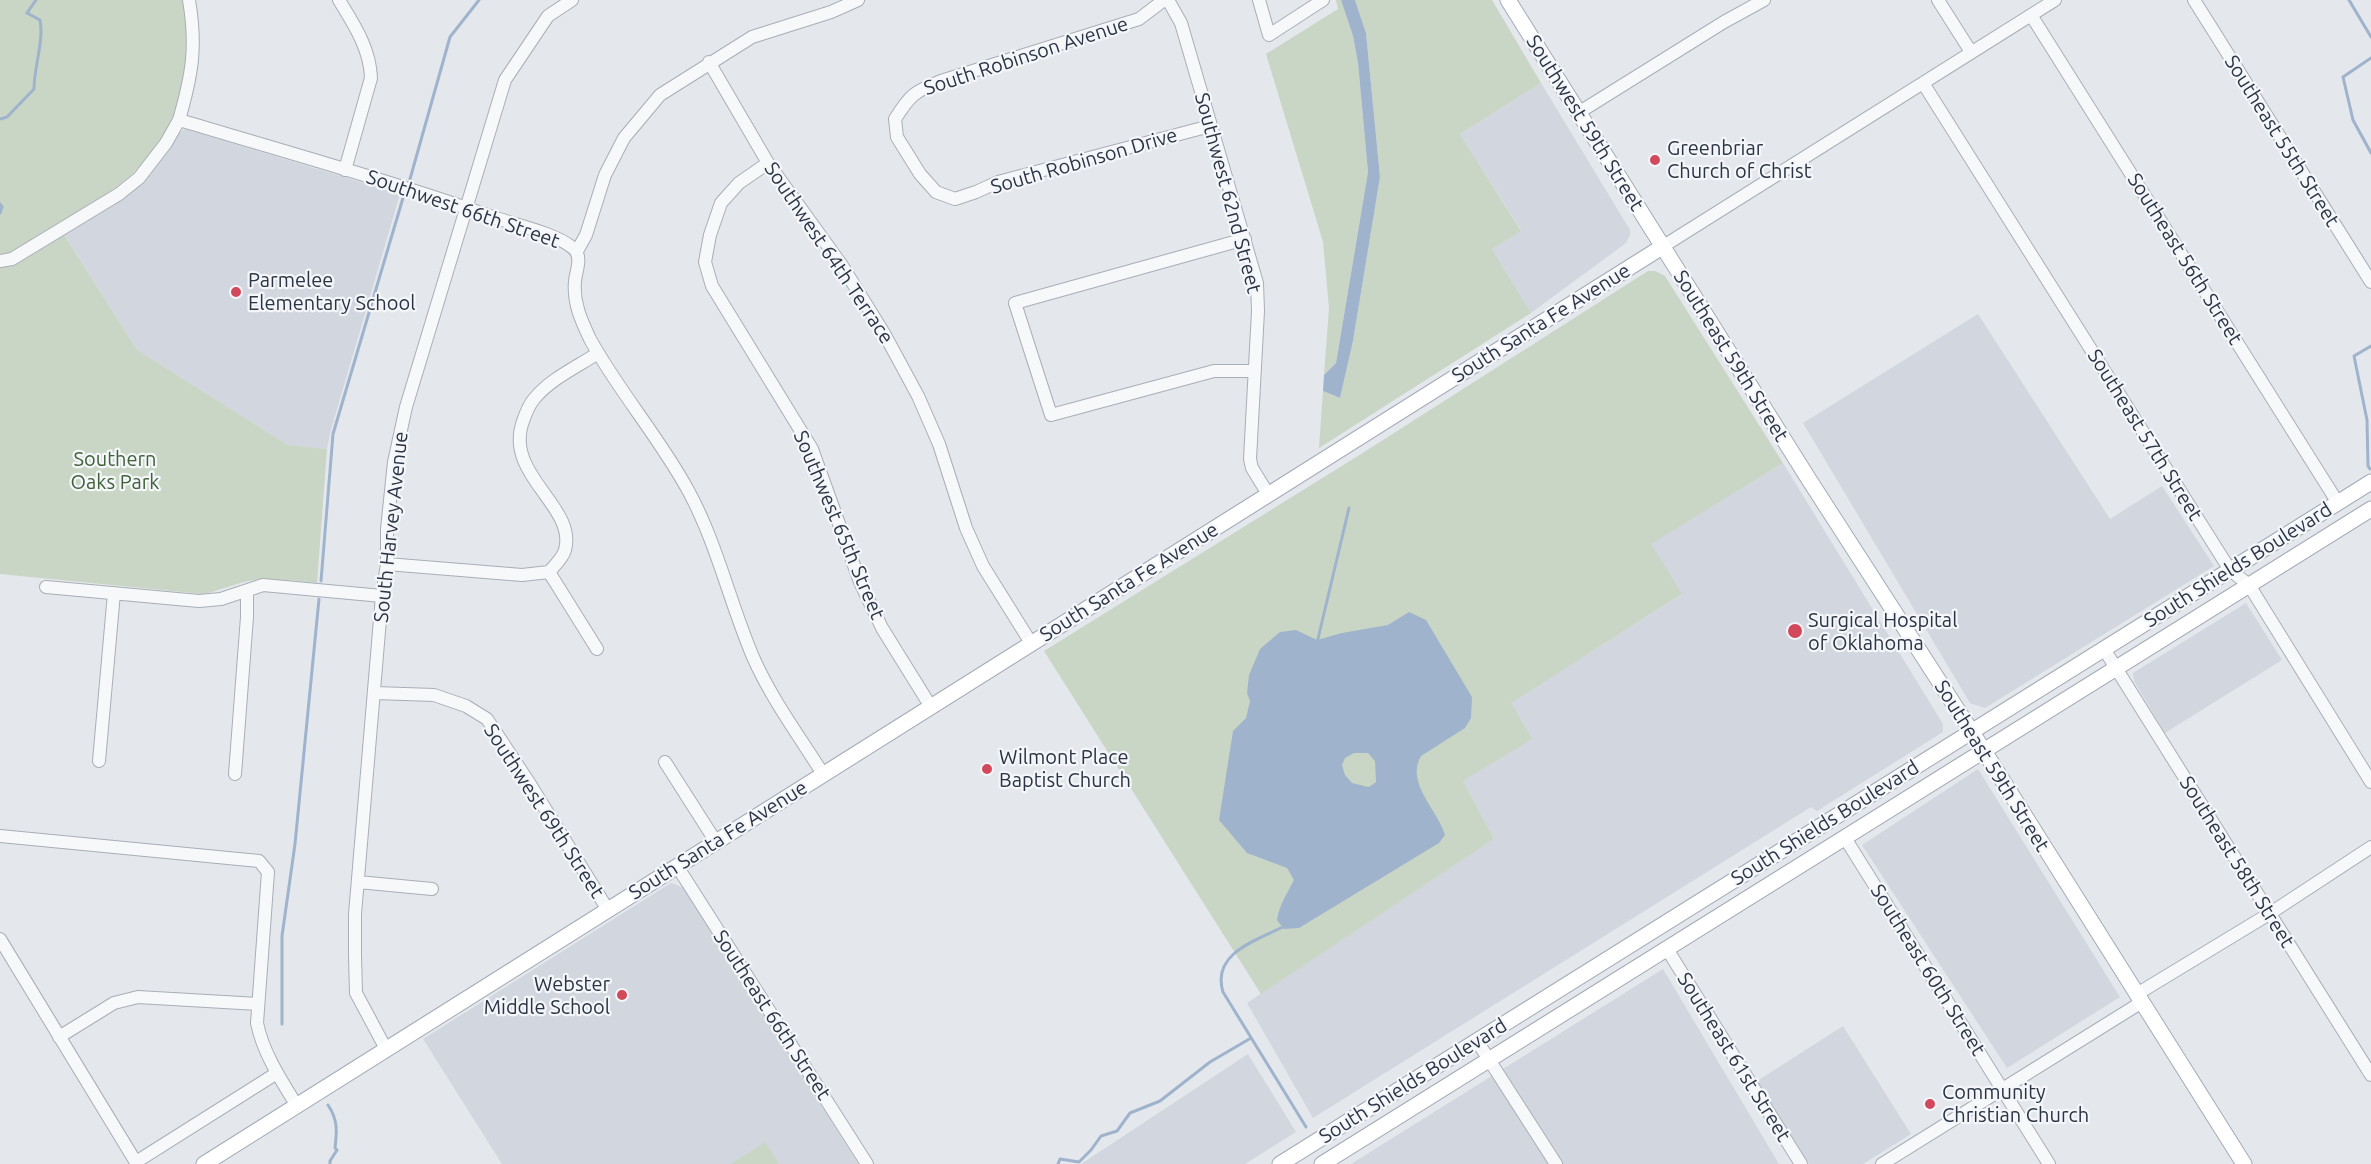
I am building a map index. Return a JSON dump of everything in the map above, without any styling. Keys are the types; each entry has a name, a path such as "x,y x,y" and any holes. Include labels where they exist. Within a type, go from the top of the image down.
{"main road":[{"name":"Southwest 59th Street","path":"1509,1 1662,247"},
{"name":"South Santa Fe Avenue","path":"204,1164 1662,247"},
{"name":"Southeast 59th Street","path":"1662,247 2244,1164"},
{"name":"South Shields Boulevard","path":"1280,1164 2371,482"},
{"name":"South Shields Boulevard","path":"1322,1164 2371,509"},
{"path":"1722,887 1734,907"}],"street":[{"path":"0,261 12,259 119,194 139,178 166,143 179,120 194,59 193,23 189,0"},
{"path":"339,0 361,36 370,63 371,78 345,170"},
{"name":"South Harvey Avenue","path":"386,1049 356,993 355,914 394,462 406,407 505,80 548,16 572,0"},
{"path":"577,251 586,235 604,176 624,138 660,95 752,37 831,12 858,0"},
{"name":"Southwest 62nd Street","path":"1166,0 1181,23 1254,268 1258,297 1250,459 1252,468 1268,494"},
{"name":"South Robinson Avenue","path":"907,153 897,137 895,119 905,103 918,90 1139,20 1166,0"},
{"path":"1259,0 1269,34 1323,0"},
{"path":"1578,113 1724,22 1764,0"},
{"path":"1938,0 1971,52"},
{"name":"South Santa Fe Avenue","path":"1662,247 2055,0"},
{"name":"Southeast 55th Street","path":"2194,0 2371,282"},
{"name":"Southeast 56th Street","path":"2031,15 2338,503"},
{"name":"Southwest 64th Terrace","path":"709,62 768,163 841,264 885,335 918,396 939,444 966,528 983,566 1031,643"},
{"name":"Southeast 57th Street","path":"1923,83 2230,570 2249,585 2371,782"},
{"name":"Southwest 66th Street","path":"179,120 467,208 552,237 577,251 575,303 583,324 598,353 668,455 690,493 704,524 753,657 768,686 823,774"},
{"name":"South Robinson Drive","path":"907,153 936,192 956,199 998,182 1210,126"},
{"name":"Southwest 65th Street","path":"768,163 739,183 721,203 710,235 705,262 712,286 812,448 860,582 882,628 931,706"},
{"path":"1245,239 1015,303 1051,415 1214,371 1255,371"},
{"path":"387,564 522,574 549,572 565,551 566,535 563,522 527,467 520,449 520,431 526,411 534,398 598,353"},
{"path":"549,572 597,649"},
{"path":"46,587 199,601 221,599 263,585 382,596"},
{"path":"235,774 247,591"},
{"path":"99,761 114,593"},
{"name":"Southeast 58th Street","path":"2104,649 2371,1075"},
{"name":"Southwest 69th Street","path":"375,693 434,695 466,706 487,719 608,910"},
{"path":"665,762 716,842"},
{"path":"0,836 258,861 268,872 257,1023 260,1039 297,1106"},
{"name":"Southeast 60th Street","path":"1845,838 2049,1164"},
{"path":"1882,1164 2371,847"},
{"name":"Southeast 66th Street","path":"677,866 867,1164"},
{"path":"358,882 432,889"},
{"path":"0,939 136,1163 277,1073"},
{"name":"Southeast 61st Street","path":"1667,949 1802,1164"},
{"path":"59,1037 114,1003 138,997 258,1004"},
{"path":"1477,1041 1556,1164"}],"shaded area":[{"path":"1541,83 1630,230 1630,235 1626,243 1531,313 1492,249 1521,230 1460,134"},
{"name":"Parmelee Elementary School","path":"185,129 400,194 327,449 288,445 137,350 64,234 116,203 131,191 157,165 176,134"},
{"path":"1978,314 2110,519 2162,486 2214,566 1985,708 1970,703 1803,423"},
{"path":"1783,463 1943,724 1943,732 1817,811 1811,807 1313,1118 1247,1003 1494,839 1463,781 1531,739 1510,703 1681,595 1650,544"},
{"path":"2246,603 2282,660 2165,733 2134,681 2133,673"},
{"path":"1978,769 2120,997 2007,1068 1862,845"},
{"name":"Webster Middle School","path":"671,883 684,888 858,1164 502,1164 423,1039"},
{"path":"1663,969 1779,1164 1351,1164"},
{"path":"1843,1026 1911,1134 1863,1164 1809,1164 1757,1081"},
{"path":"1248,1054 1296,1132 1245,1164 1081,1164"}],"green space":[{"name":"Southern Oaks Park","path":"0,0 183,0 187,64 181,95 169,125 151,153 130,176 104,196 58,225 137,350 288,445 327,449 317,583 266,579 243,582 203,594 0,574"},
{"path":"1336,0 1341,0 1353,36 1358,63 1368,172 1336,363 1324,375 1329,308 1323,242 1266,54 1338,9"},
{"path":"1355,0 1492,0 1541,83 1460,134 1521,231 1492,249 1531,313 1319,448 1323,391 1340,398 1353,341 1380,177 1366,33"},
{"path":"1648,271 1655,271 1665,276 1783,463 1651,544 1682,594 1511,703 1532,739 1463,781 1494,839 1261,994 1044,651 1361,454"},
{"path":"765,1142 779,1164 731,1164"}],"water":[{"path":"1341,0 1355,0 1366,33 1380,177 1353,341 1340,398 1323,391 1324,375 1336,363 1368,172 1358,63 1353,36"},
{"path":"1409,612 1426,620 1472,697 1471,718 1465,728 1421,756 1417,766 1417,776 1424,796 1445,835 1439,843 1299,928 1284,929 1277,920 1278,915 1294,880 1287,868 1247,853 1219,820 1233,731 1246,718 1250,701 1247,693 1249,675 1260,649 1280,632 1296,630 1317,640 1388,625","holes":["1354,753 1368,753 1375,761 1376,782 1369,787 1352,783 1345,775 1342,765 1345,758"]}],"waterway":[{"path":"0,119 7,117 34,89 41,28 40,20 27,13 36,0"},
{"path":"410,179 450,37 479,0"},
{"path":"2349,0 2371,37"},
{"path":"2371,58 2343,77 2353,120 2371,153"},
{"path":"321,581 333,434 403,198"},
{"path":"0,204 2,207 0,213"},
{"path":"2370,469 2368,466 2367,420 2354,356 2371,346"},
{"path":"1317,643 1349,508"},
{"path":"282,1024 282,936 295,844 319,599"},
{"path":"1285,926 1239,950 1224,967 1221,979 1223,992 1306,1127"},
{"path":"1058,1164 1060,1159 1079,1162 1101,1136 1117,1131 1130,1113 1160,1101 1210,1062 1251,1038"},
{"path":"328,1105 335,1121 335,1148 337,1150 330,1164"}],"place":[{"name":"Greenbriar Church of Christ","path":"1655,160"},
{"name":"Parmelee Elementary School","path":"236,292"},
{"name":"Surgical Hospital of Oklahoma","path":"1795,631"},
{"name":"Wilmont Place Baptist Church","path":"987,769"},
{"name":"Webster Middle School","path":"622,995"},
{"name":"Community Christian Church","path":"1930,1104"}]}
